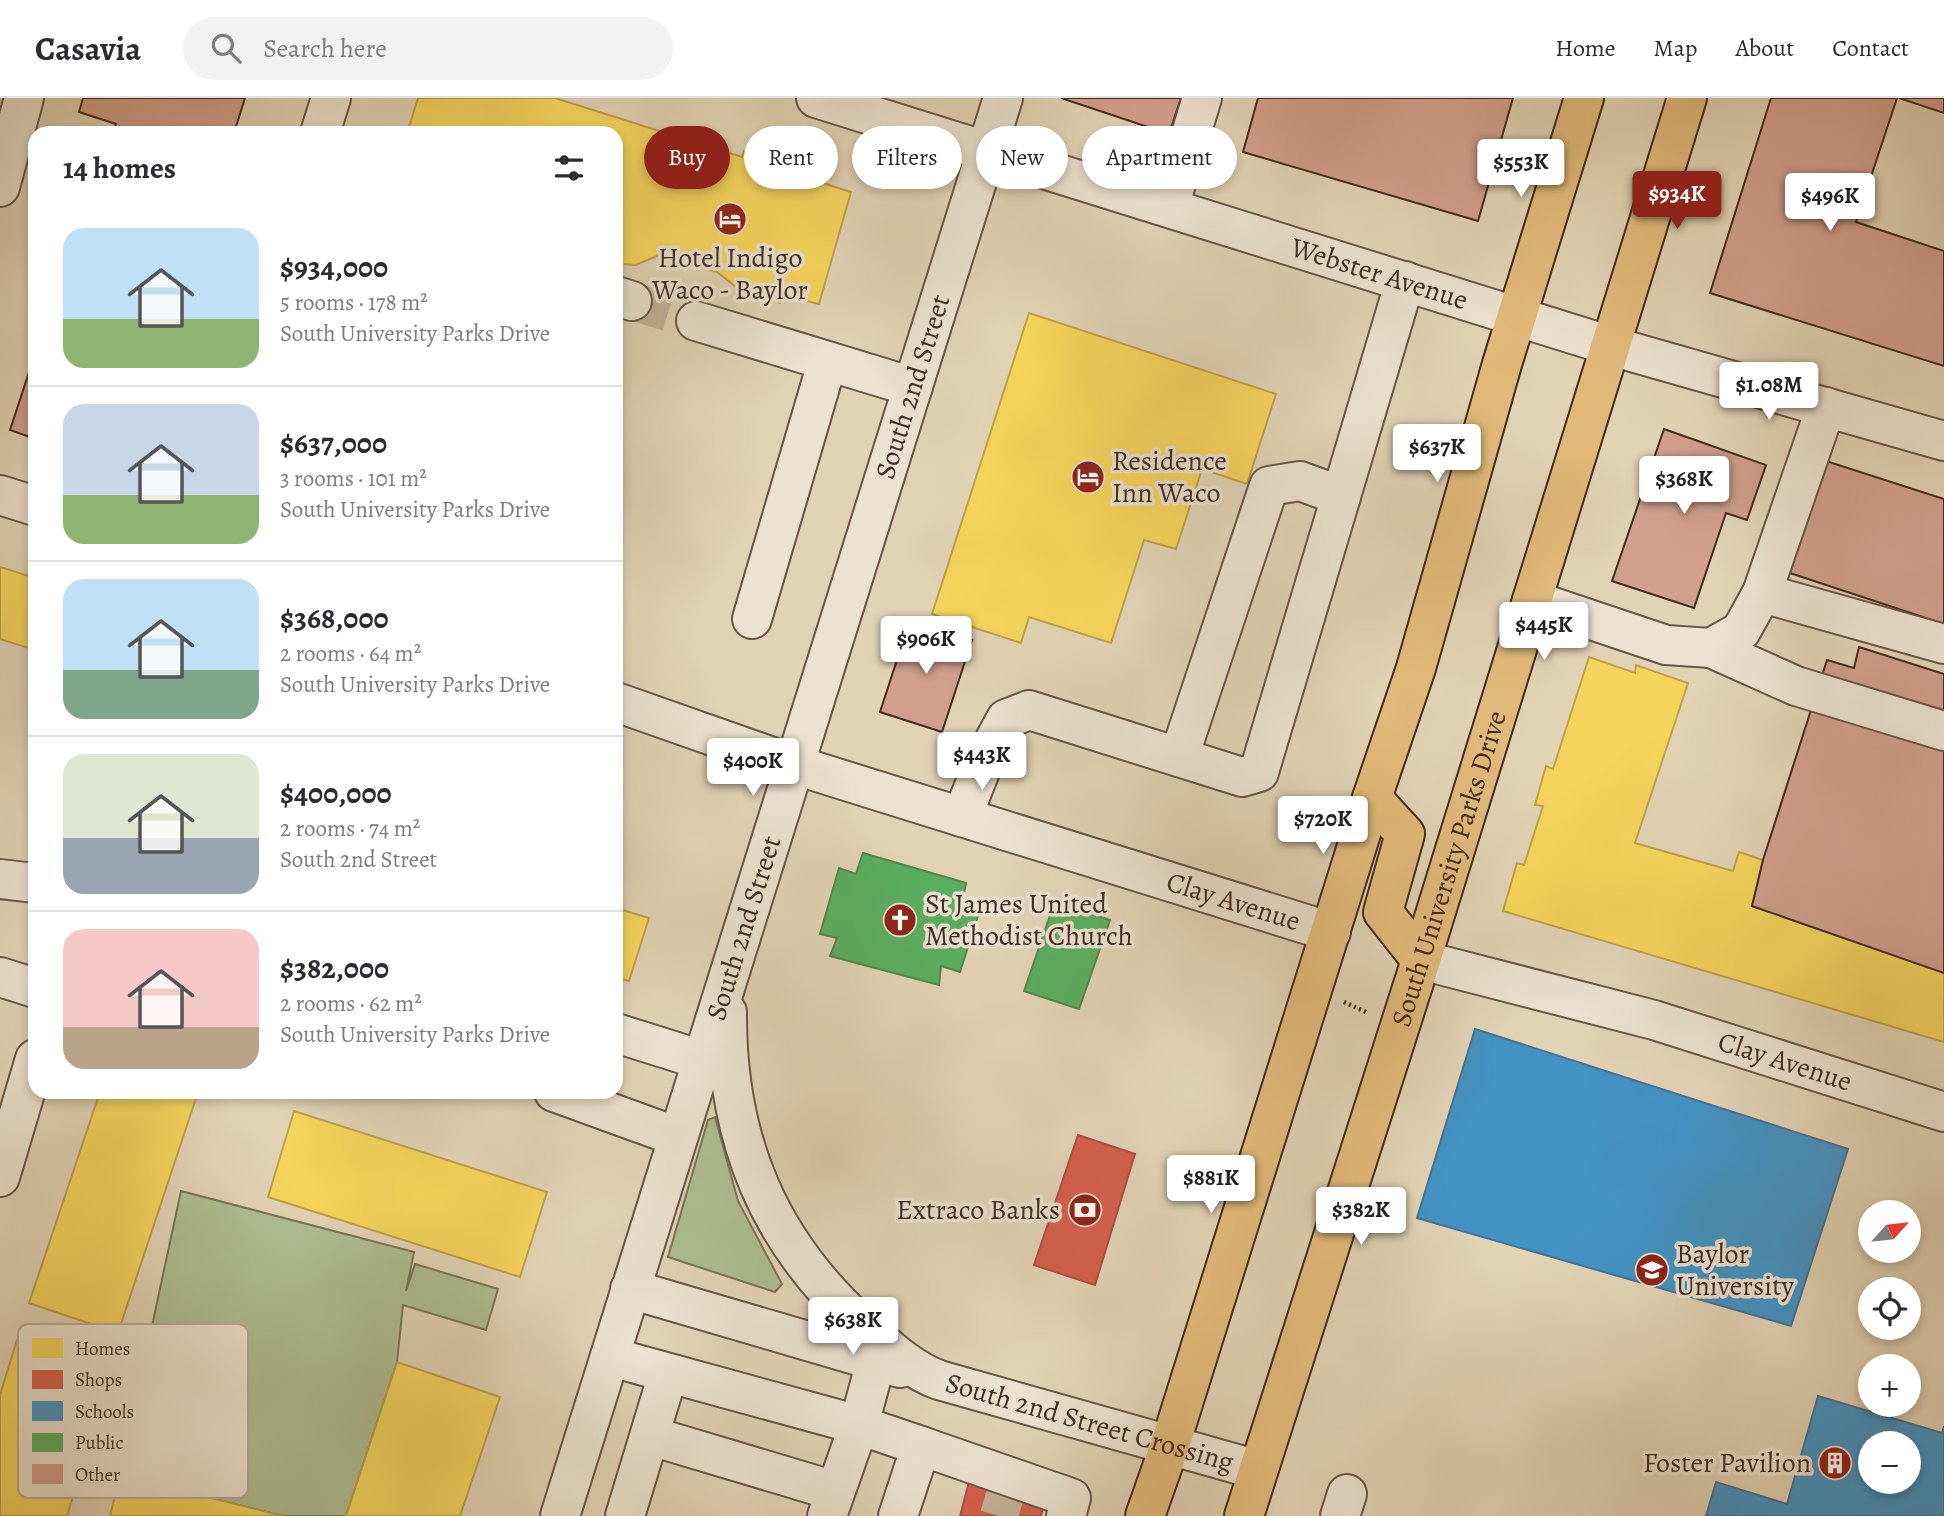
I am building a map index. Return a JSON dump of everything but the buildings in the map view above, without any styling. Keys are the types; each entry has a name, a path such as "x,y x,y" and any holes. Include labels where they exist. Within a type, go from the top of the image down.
{"main road":[{"path":"1145,1516 1170,1445 1372,798 1416,668 1517,317 1584,98"},
{"name":"South University Parks Drive","path":"1244,1516 1421,960 1687,98"},
{"path":"1372,798 1405,834 1383,912 1421,960"}],"street":[{"path":"0,187 24,98"},
{"path":"322,126 331,98"},
{"name":"Webster Avenue","path":"816,98 976,147"},
{"name":"South 2nd Street","path":"994,126 1003,98"},
{"path":"1169,207 1202,98"},
{"name":"Webster Avenue","path":"1068,176 1611,346 1944,441"},
{"name":"South 2nd Street","path":"560,1516 976,182"},
{"path":"962,817 986,756 1006,719 1029,710 1242,777 1259,772 1405,281"},
{"path":"696,321 913,387"},
{"path":"752,619 827,363"},
{"path":"1711,649 1741,631 1762,593 1826,407"},
{"path":"1179,757 1269,486 1300,481 1341,496"},
{"path":"0,495 28,504"},
{"path":"1762,593 1944,644"},
{"path":"1532,600 1667,645 1711,649 1796,686 1944,731"},
{"name":"Clay Avenue","path":"623,704 795,765 1331,932"},
{"path":"0,879 28,882"},
{"name":"Clay Avenue","path":"1421,960 1654,1020 1944,1112"},
{"path":"0,977 28,986"},
{"name":"South 2nd Street Crossing","path":"727,979 727,1048 737,1122 752,1168 774,1219 800,1259 835,1302 887,1347 927,1376 1258,1470"},
{"path":"623,1035 702,1060"},
{"path":"0,1177 28,1083"},
{"path":"573,1099 678,1137"},
{"path":"630,1289 927,1376"},
{"path":"611,1357 859,1425 920,1446 1008,1484 1071,1498 1066,1516"},
{"path":"651,1436 831,1504 859,1425 876,1361"},
{"path":"625,1516 668,1374"},
{"path":"898,1516 920,1446"}],"path":[{"path":"1340,1000 1369,1013"}],"green space":[{"path":"715,1117 738,1201 782,1284 775,1292 668,1257 708,1120"},
{"path":"181,1191 414,1252 406,1291 415,1264 498,1289 486,1330 403,1305 397,1362 346,1516 283,1516 211,1498 248,1498 248,1324 152,1324"}],"tunnel":[{"path":"632,301 696,321"},
{"path":"999,1516 1006,1492"}],"place":[{"name":"Hotel Indigo Waco - Baylor","path":"730,219"},
{"name":"Residence Inn Waco","path":"1088,477"},
{"name":"St James United Methodist Church","path":"900,920"},
{"name":"Extraco Banks","path":"1085,1210"},
{"name":"Baylor University","path":"1652,1270"},
{"name":"Foster Pavilion","path":"1835,1463"}]}
